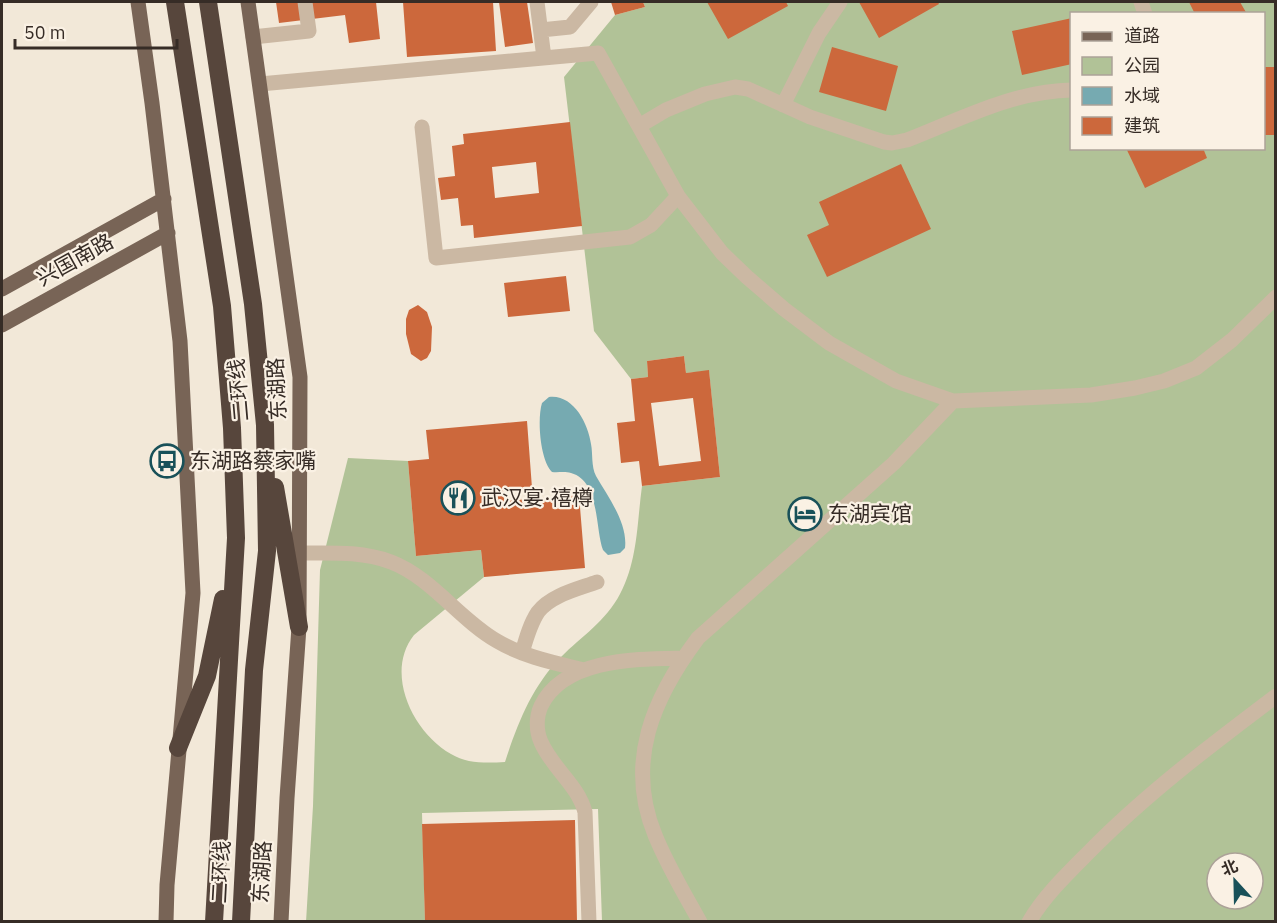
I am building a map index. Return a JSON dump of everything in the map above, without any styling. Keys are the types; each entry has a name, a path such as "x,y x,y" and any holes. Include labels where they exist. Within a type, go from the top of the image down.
{"highway":[{"name":"二环线","path":"175,2 222,306 232,428 236,538 214,921"},
{"name":"二环线","path":"208,2 254,304 264,425 267,551 254,670 242,921"},
{"path":"264,425 299,627"},
{"path":"178,748 207,676 236,538"}],"main road":[{"path":"138,2 180,341 193,594 178,748 166,921"},
{"name":"东湖路","path":"248,2 300,377 299,627 281,921"},
{"name":"兴国南路","path":"2,289 164,199"},
{"name":"兴国南路","path":"2,325 168,233"}],"lane":[{"path":"253,37 309,31 305,2"},
{"path":"537,2 544,58"},
{"path":"541,30 570,27 591,2"},
{"path":"783,105 819,33 840,2"},
{"path":"260,84 598,53 678,196 715,245 747,277 829,343 896,381 953,400 1091,395 1164,381 1196,368 1215,355 1275,297"},
{"path":"639,126 666,110 705,94 735,87 748,89 810,117 892,143 907,140 1012,98 1050,90 1070,90"},
{"path":"422,127 436,258 630,237 651,225 678,196"},
{"path":"700,921 655,835 643,791 641,767 644,745 658,702 683,658 698,638 894,463 953,400"},
{"path":"300,553 354,554 373,557 403,567 497,641 522,652 584,670"},
{"path":"522,652 539,611 561,596 597,582"},
{"path":"589,921 585,812 578,796 553,763 541,742 537,726 539,711 549,693 557,685 584,670 637,659 683,658"},
{"path":"1029,921 1066,874 1104,837 1178,770 1275,696"}],"green space":[{"name":"东湖宾馆","path":"643,2 1275,3 1275,921 602,921 598,809 422,813 425,921 306,922 313,806 320,570 348,458 408,461 416,556 481,550 484,577 414,635 405,650 402,667 407,701 425,732 451,754 484,763 505,762 520,720 542,680 561,657 601,620 620,594 634,554 642,486 720,477 709,371 686,373 684,356 647,361 648,377 631,379 594,331 564,77 615,15 645,7"}],"water":[{"path":"549,397 558,397 572,405 587,427 594,472 616,510 623,529 625,548 620,553 608,555 603,550 595,507 587,485 571,473 552,472 548,466 542,449 540,419 542,403"}],"building":[{"path":"276,2 376,2 380,39 349,43 345,15 279,23"},
{"path":"403,2 493,2 496,51 407,57"},
{"path":"499,2 527,2 533,43 505,47"},
{"path":"611,2 643,2 645,7 615,15"},
{"path":"707,2 786,2 788,6 728,39"},
{"path":"859,2 938,2 939,4 879,38"},
{"path":"1189,2 1240,2 1246,12 1194,12"},
{"path":"1070,18 1070,64 1022,75 1012,31"},
{"path":"832,47 898,66 886,111 819,92"},
{"path":"1265,67 1276,67 1275,135 1265,135"},
{"path":"570,122 582,226 474,238 473,225 461,226 458,198 441,200 438,178 455,176 452,146 464,144 463,134","holes":["536,162 539,193 495,198 492,167"]},
{"path":"1127,150 1204,150 1207,158 1145,188"},
{"path":"901,164 931,229 827,277 807,235 829,225 819,202"},
{"path":"566,276 570,311 508,317 504,283"},
{"path":"418,305 427,312 432,327 431,351 427,358 421,361 411,354 406,334 406,319 409,310"},
{"path":"684,356 686,373 709,370 720,477 642,486 639,461 621,463 617,423 635,421 631,379 648,377 647,361","holes":["693,398 701,461 659,466 651,403"]},
{"name":"武汉宴·禧樽","path":"527,421 532,488 504,491 504,501 579,495 585,568 484,577 481,550 416,556 408,461 429,459 426,430"},
{"path":"575,820 577,922 425,922 422,824"}],"place":[{"name":"东湖路蔡家嘴","path":"167,461"},
{"name":"武汉宴·禧樽","path":"458,498"},
{"name":"东湖宾馆","path":"805,514"}]}
